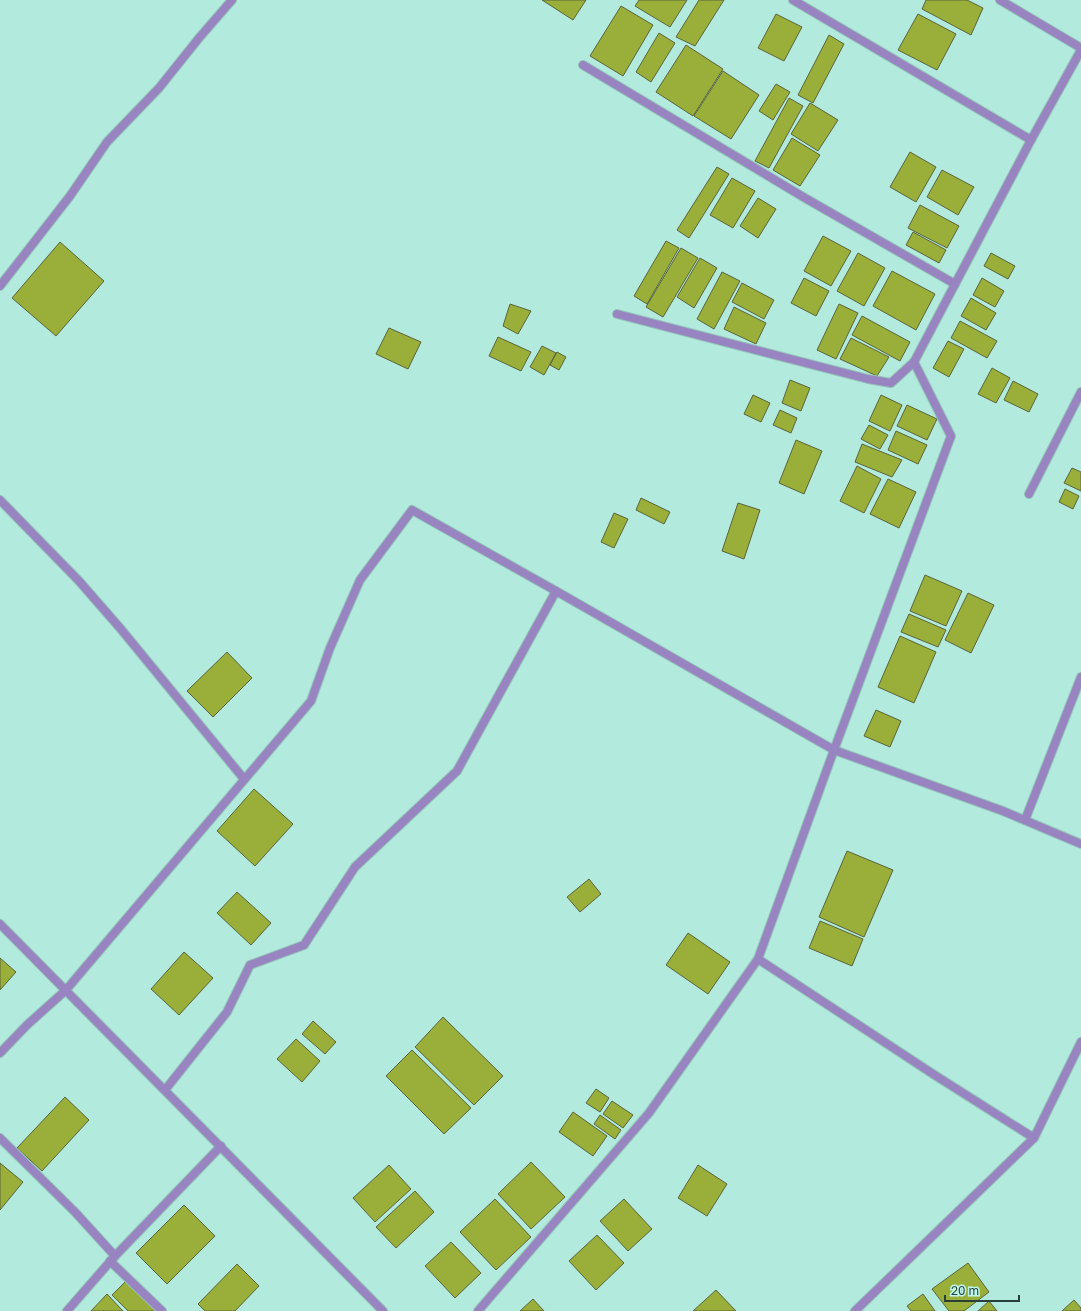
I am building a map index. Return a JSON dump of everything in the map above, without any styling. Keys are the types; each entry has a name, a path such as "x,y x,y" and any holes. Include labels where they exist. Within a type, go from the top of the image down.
{"street":[{"path":"0,286 70,196 108,142 159,88 232,0"},
{"path":"793,0 1031,140"},
{"path":"618,314 868,380 891,383 914,362 1031,140 1081,49 1000,0"},
{"path":"583,64 805,198 955,284"},
{"path":"478,1311 649,1113 758,959 950,436 914,362"},
{"path":"1029,494 1081,392"},
{"path":"0,500 84,587 120,628 244,779"},
{"path":"0,1053 27,1025 66,990 311,701 330,648 360,580 412,510 834,750 1003,811 1081,844"},
{"path":"164,1090 227,1012 250,964 304,945 355,867 457,771 556,591"},
{"path":"1025,820 1081,677"},
{"path":"0,924 383,1311"},
{"path":"758,959 933,1074 1034,1138"},
{"path":"855,1311 1034,1138 1081,1042"},
{"path":"0,1138 75,1212 112,1258 162,1311"},
{"path":"67,1311 112,1258 221,1146"}],"building":[{"path":"542,0 586,0 573,20"},
{"path":"639,0 687,0 670,27 635,6"},
{"path":"699,0 724,0 695,46 676,37"},
{"path":"926,0 967,0 983,8 971,35 922,9"},
{"path":"621,6 653,25 623,76 590,56"},
{"path":"776,14 802,27 784,61 758,48"},
{"path":"918,14 956,34 937,70 898,50"},
{"path":"659,33 675,43 651,82 636,72"},
{"path":"829,35 844,44 813,103 798,95"},
{"path":"686,45 723,69 693,116 656,92"},
{"path":"723,71 759,95 731,139 694,116"},
{"path":"776,84 790,92 773,120 759,111"},
{"path":"789,98 803,106 769,168 755,161"},
{"path":"810,103 838,120 818,151 791,134"},
{"path":"792,138 820,155 800,186 773,170"},
{"path":"910,152 936,167 916,202 890,187"},
{"path":"717,167 729,174 689,238 677,230"},
{"path":"942,170 974,187 958,215 927,197"},
{"path":"732,178 755,191 733,228 710,215"},
{"path":"758,198 776,209 758,238 740,226"},
{"path":"920,205 959,226 947,248 908,228"},
{"path":"913,232 946,250 939,263 906,245"},
{"path":"823,236 851,251 831,286 804,271"},
{"path":"666,241 679,248 647,304 634,296"},
{"path":"60,242 104,281 56,336 12,298"},
{"path":"681,248 698,258 663,317 646,307"},
{"path":"858,253 885,268 864,306 837,291"},
{"path":"991,253 1015,266 1008,279 984,266"},
{"path":"700,258 717,268 694,308 677,297"},
{"path":"892,271 935,294 916,330 873,306"},
{"path":"722,272 740,281 714,329 697,319"},
{"path":"804,278 829,291 816,316 791,303"},
{"path":"982,278 1004,291 995,307 973,295"},
{"path":"742,283 774,300 764,319 732,302"},
{"path":"971,298 996,313 986,330 961,316"},
{"path":"510,304 531,311 518,334 503,326"},
{"path":"839,304 858,313 836,359 817,350"},
{"path":"734,307 766,323 756,344 724,329"},
{"path":"862,316 910,342 900,361 852,335"},
{"path":"960,321 997,341 987,358 951,338"},
{"path":"389,328 421,342 408,369 376,354"},
{"path":"498,337 531,352 521,371 489,356"},
{"path":"851,338 889,357 877,376 840,359"},
{"path":"948,341 964,349 949,377 933,368"},
{"path":"542,346 556,353 544,375 530,367"},
{"path":"557,352 566,357 559,370 550,365"},
{"path":"992,368 1010,378 996,403 978,394"},
{"path":"790,380 810,388 801,411 782,403"},
{"path":"1013,381 1038,394 1029,412 1004,400"},
{"path":"753,395 770,403 761,422 744,414"},
{"path":"881,395 902,405 890,431 869,421"},
{"path":"907,405 937,419 927,440 897,426"},
{"path":"780,410 797,418 791,433 773,425"},
{"path":"869,425 888,435 880,449 861,439"},
{"path":"896,431 927,445 918,464 888,450"},
{"path":"796,440 822,451 804,494 779,483"},
{"path":"862,444 902,460 892,477 855,462"},
{"path":"857,466 881,479 864,513 840,501"},
{"path":"1072,468 1081,472 1081,491 1064,483"},
{"path":"888,479 916,492 899,528 870,514"},
{"path":"1065,489 1079,496 1073,509 1059,502"},
{"path":"641,498 670,512 664,524 636,510"},
{"path":"738,503 760,510 744,559 722,551"},
{"path":"614,513 628,519 614,548 601,542"},
{"path":"925,575 962,591 946,626 910,611"},
{"path":"968,593 994,605 971,653 945,640"},
{"path":"909,614 946,630 938,647 901,632"},
{"path":"900,636 936,652 914,703 878,687"},
{"path":"227,652 252,678 213,717 187,691"},
{"path":"876,710 901,721 890,747 864,736"},
{"path":"254,789 293,824 255,866 217,831"},
{"path":"847,851 893,870 864,937 819,917"},
{"path":"589,879 601,894 580,912 567,897"},
{"path":"237,892 271,923 251,945 217,913"},
{"path":"820,921 863,939 852,966 809,948"},
{"path":"688,933 730,962 708,994 666,965"},
{"path":"184,952 213,978 179,1015 151,989"},
{"path":"0,958 16,972 0,990"},
{"path":"443,1017 503,1076 474,1105 415,1047"},
{"path":"313,1021 336,1042 325,1054 302,1034"},
{"path":"296,1039 320,1061 302,1082 277,1059"},
{"path":"412,1050 471,1108 444,1134 386,1076"},
{"path":"596,1089 609,1098 600,1112 586,1103"},
{"path":"65,1097 89,1120 42,1171 17,1148"},
{"path":"612,1101 633,1115 623,1128 603,1114"},
{"path":"573,1112 607,1136 593,1156 559,1132"},
{"path":"600,1115 621,1130 615,1139 594,1124"},
{"path":"531,1162 565,1197 531,1229 498,1194"},
{"path":"0,1163 23,1182 0,1210"},
{"path":"389,1165 411,1189 375,1222 353,1198"},
{"path":"698,1165 727,1184 707,1216 678,1198"},
{"path":"415,1191 434,1212 396,1248 376,1227"},
{"path":"495,1199 531,1237 496,1270 460,1232"},
{"path":"624,1199 652,1229 628,1251 600,1221"},
{"path":"184,1205 215,1236 167,1284 136,1253"},
{"path":"597,1235 624,1263 596,1290 569,1261"},
{"path":"451,1242 481,1273 455,1298 425,1266"},
{"path":"968,1263 989,1292 964,1311 949,1311 932,1289"},
{"path":"237,1264 259,1286 235,1311 205,1311 198,1304"},
{"path":"126,1281 156,1311 128,1311 112,1295"},
{"path":"716,1290 736,1311 693,1311"},
{"path":"107,1294 123,1311 91,1311"},
{"path":"923,1294 935,1311 911,1311 907,1306"},
{"path":"533,1299 544,1311 520,1311"},
{"path":"1074,1300 1081,1308 1081,1311 1062,1311"},
{"path":"989,1301 997,1311 978,1311"}]}
